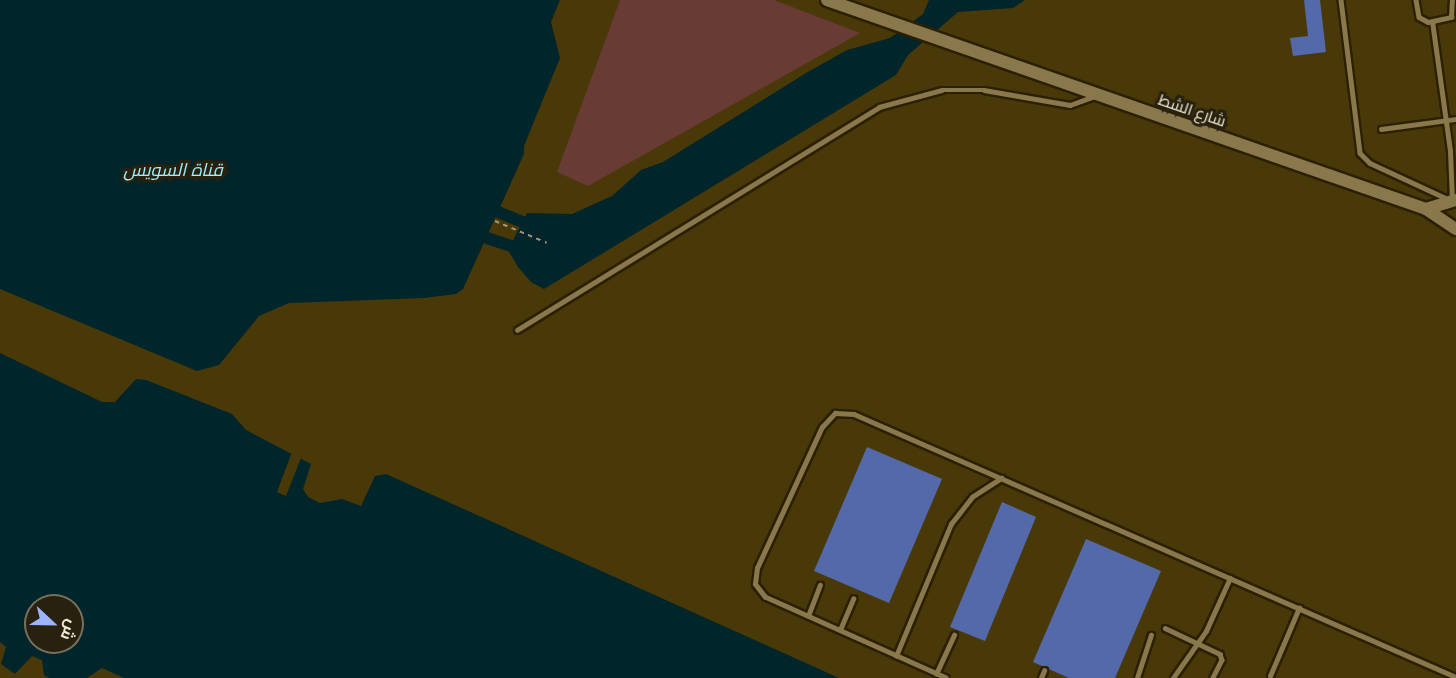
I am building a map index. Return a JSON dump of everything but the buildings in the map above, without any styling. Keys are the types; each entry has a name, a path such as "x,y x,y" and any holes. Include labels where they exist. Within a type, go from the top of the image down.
{"street":[{"name":"شارع الشط","path":"827,0 1426,209 1456,229"},
{"path":"1426,209 1454,200"}],"lane":[{"path":"1341,0 1360,153 1370,163 1454,200"},
{"path":"1416,0 1419,17 1431,22 1451,17 1452,0"},
{"path":"1431,22 1454,200"},
{"path":"517,330 879,108 942,90 984,90 1070,105 1097,95"},
{"path":"1381,129 1456,119"},
{"path":"945,678 765,597 755,584 754,576 827,418 845,412 854,414 1299,608 1448,676 1456,677"},
{"path":"896,656 951,524 972,497 1001,478"},
{"path":"1173,678 1199,644 1230,578"},
{"path":"808,616 820,585"},
{"path":"840,630 853,599"},
{"path":"1270,676 1299,608"},
{"path":"1165,628 1222,655 1213,678"},
{"path":"936,674 954,635"},
{"path":"1137,678 1151,635"},
{"path":"1041,678 1044,670"}],"path":[{"path":"495,221 547,243"}],"shaded area":[{"path":"620,0 774,0 860,33 588,186 557,172"}],"water":[{"name":"قناة السويس","path":"0,0 560,0 551,22 560,58 524,146 524,154 463,289 456,294 424,298 289,303 259,316 219,365 197,371 0,289"},
{"path":"929,0 1025,0 1013,8 958,12 908,55 896,75 544,289 531,282 518,267 508,250 527,213 572,214 612,196 641,170 663,162 806,73 847,50 890,38 923,14"},
{"path":"0,353 102,402 115,402 136,379 146,380 232,414 246,430 311,464 303,489 308,497 320,503 342,499 361,506 375,476 386,474 839,678 124,678 102,668 87,678 49,678 44,675 42,660 32,656 15,674 1,664 6,647 0,642"}],"pier":[{"path":"292,452 301,458 286,496 277,492"}],"waterway":[{"path":"498,212 537,228"},
{"path":"487,238 526,251"}]}
